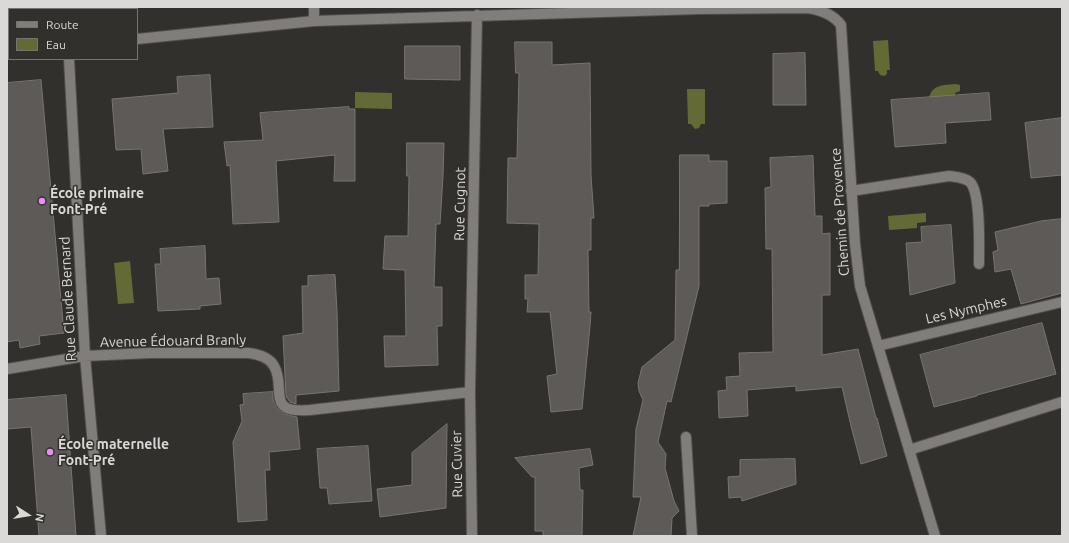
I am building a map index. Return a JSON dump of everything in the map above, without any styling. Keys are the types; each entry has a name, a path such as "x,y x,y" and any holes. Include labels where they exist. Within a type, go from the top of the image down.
{"street":[{"path":"314,7 314,21"},
{"name":"Chemin de Provence","path":"138,39 314,21 700,8 808,8 817,9 832,15 841,26 857,269 864,300 935,536"},
{"name":"Rue Cugnot","path":"470,392 477,16"},
{"name":"Rue Claude Bernard","path":"69,60 85,356 102,536"},
{"path":"851,191 949,176 966,179 976,194 979,264"},
{"name":"Les Nymphes","path":"878,346 1062,304"},
{"name":"Avenue Édouard Branly","path":"7,369 85,356 150,353 240,352 261,356 271,362 277,372 279,397 281,402 284,406 294,411 470,392"},
{"name":"Rue Cuvier","path":"470,392 472,536"},
{"path":"909,450 1062,402"},
{"path":"686,436 692,536"}],"water":[{"path":"888,40 890,70 887,70 887,74 884,76 880,75 878,71 875,71 873,41"},
{"path":"943,85 960,85 960,91 955,93 955,99 929,98 933,90 936,88"},
{"path":"687,89 705,89 705,124 701,124 699,128 695,129 691,124 688,124"},
{"path":"355,92 392,93 392,109 355,108"},
{"path":"926,213 926,222 917,223 917,228 889,230 888,216"},
{"path":"130,261 134,303 118,304 114,263"}],"building":[{"path":"515,42 552,42 552,65 590,63 591,175 594,218 591,218 591,250 588,250 589,312 591,312 582,409 551,412 547,376 557,374 550,312 527,312 528,299 525,299 525,275 538,275 539,224 507,223 508,158 517,158 519,73 516,73"},
{"path":"405,46 460,46 460,80 405,79"},
{"path":"805,53 806,105 773,105 773,54"},
{"path":"210,75 213,127 163,129 168,171 143,174 141,149 116,150 112,99 178,93 177,77"},
{"path":"41,80 64,333 39,336 40,344 20,348 19,340 7,342 7,83"},
{"path":"989,93 991,120 945,123 946,143 895,147 891,100"},
{"path":"349,107 349,109 355,109 355,181 334,181 335,155 276,161 279,222 233,224 230,165 227,166 224,142 263,140 260,113"},
{"path":"1062,118 1062,175 1031,178 1025,123"},
{"path":"407,143 444,143 440,224 436,224 434,287 442,287 442,326 437,326 438,365 385,367 384,336 406,336 405,270 383,269 385,236 408,236 409,176 407,176"},
{"path":"680,155 709,155 709,161 727,161 727,203 699,206 699,286 671,402 667,401 658,442 666,454 665,468 674,501 679,511 672,518 671,536 633,536 641,497 633,497 636,429 643,400 639,391 638,383 642,367 675,340 676,270 679,270"},
{"path":"813,156 815,216 822,216 822,234 830,233 830,295 822,295 822,355 858,349 887,456 861,464 842,387 796,391 796,386 747,390 748,416 719,418 718,391 727,390 726,377 740,376 739,353 773,352 772,249 766,249 765,188 771,187 770,158"},
{"path":"1062,219 1062,293 1021,304 1011,269 995,272 993,252 998,250 995,232 1041,221"},
{"path":"951,225 955,283 910,295 906,243 922,242 921,227"},
{"path":"205,246 206,279 219,278 221,304 200,306 200,309 158,311 155,264 161,264 160,249"},
{"path":"335,275 339,391 296,395 296,404 290,402 286,396 283,336 303,333 302,286 308,286 308,276"},
{"path":"1042,323 1056,374 934,407 920,355"},
{"path":"273,392 273,400 278,409 285,414 297,417 300,449 269,452 270,470 265,470 267,520 238,522 233,442 242,421 240,405 244,404 243,394"},
{"path":"66,395 76,536 39,536 31,427 7,429 7,400"},
{"path":"447,424 446,508 380,517 377,489 412,485 412,453"},
{"path":"368,446 372,501 329,504 327,488 320,488 317,449"},
{"path":"590,449 593,465 579,468 580,490 583,490 582,536 543,536 543,531 535,531 535,477 532,477 515,458"},
{"path":"795,459 796,484 742,501 741,497 729,498 728,477 740,476 740,460"}],"place":[{"name":"École primaire Font-Pré","path":"42,201"},
{"name":"École maternelle Font-Pré","path":"50,452"}]}
